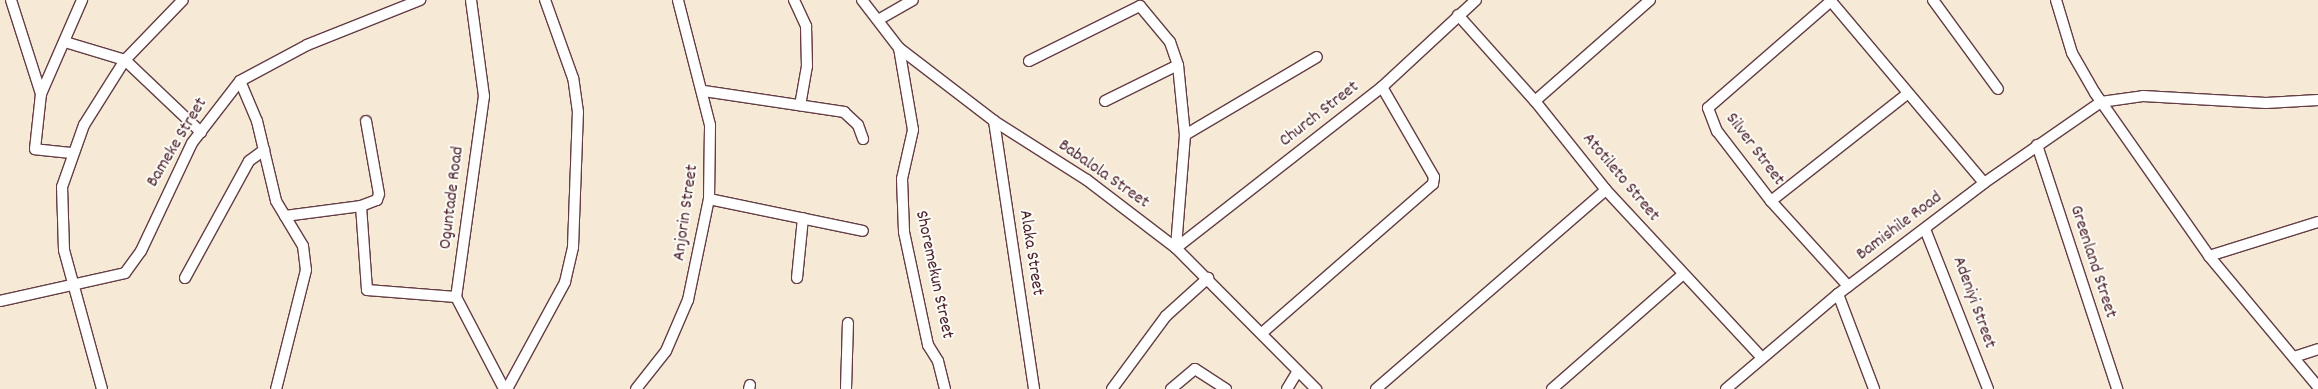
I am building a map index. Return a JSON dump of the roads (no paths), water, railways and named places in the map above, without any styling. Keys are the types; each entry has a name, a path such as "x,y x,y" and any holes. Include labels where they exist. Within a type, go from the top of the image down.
{"street":[{"path":"11,0 41,94"},
{"path":"72,153 35,149 41,94 82,0"},
{"path":"102,389 72,285 64,250 62,187 72,153 125,60 183,0"},
{"name":"Bameke Street","path":"0,301 118,277 133,264 201,132 240,81 308,46 420,0"},
{"name":"Oguntade Road","path":"456,297 484,96 471,0"},
{"path":"506,389 562,291 573,247 578,112 574,78 545,0"},
{"name":"Anjorin Street","path":"636,389 666,351 688,300 709,200 710,125 704,91 678,0"},
{"path":"794,0 806,26 807,66 800,104"},
{"name":"Babalola Street","path":"862,0 900,48 994,121 1087,180 1176,248 1208,278 1316,389"},
{"path":"878,20 913,0"},
{"name":"Church Street","path":"1176,248 1382,87 1476,0"},
{"path":"1535,101 1650,0"},
{"path":"1830,0 1984,183"},
{"name":"Silver Street","path":"1830,0 1708,108 1717,130 1771,201 1848,286"},
{"path":"1933,0 1998,89"},
{"path":"2056,0 2072,52 2101,102 2209,256 2318,387"},
{"path":"1030,61 1140,6 1170,42 1178,65 1185,135 1176,248"},
{"name":"Atotileto Street","path":"1458,15 1535,101 1606,190 1682,275 1762,358"},
{"path":"65,42 125,60 201,132"},
{"name":"Shoremekun Street","path":"900,48 913,130 902,179 904,232 928,345 938,361 945,389"},
{"path":"1185,135 1317,57"},
{"path":"1105,101 1178,65"},
{"path":"240,81 258,121 276,201 303,246 306,270 276,389"},
{"path":"1262,333 1433,184 1434,177 1382,87"},
{"path":"704,91 800,104 852,116 863,139"},
{"path":"1771,201 1908,93"},
{"path":"2101,102 2143,96 2266,103 2318,100"},
{"name":"Bamishile Road","path":"1726,389 1848,286 1984,183 2101,102"},
{"path":"285,216 361,206 379,194 366,121"},
{"name":"Alaka Street","path":"994,121 1034,389"},
{"name":"Greenland Street","path":"2037,145 2118,389"},
{"path":"185,278 249,161 264,150"},
{"path":"1376,389 1606,190"},
{"path":"709,200 863,230"},
{"path":"361,206 367,290 456,297 506,389"},
{"path":"796,278 803,218"},
{"path":"2209,256 2318,222"},
{"name":"Adeniyi Street","path":"1925,229 1988,389"},
{"path":"1552,389 1682,275"},
{"path":"1112,389 1166,316 1208,278"},
{"path":"1838,294 1874,389"},
{"path":"846,389 848,323"},
{"path":"2294,358 2318,349"},
{"path":"1171,389 1195,369 1226,389"},
{"path":"1287,389 1298,371"}]}
